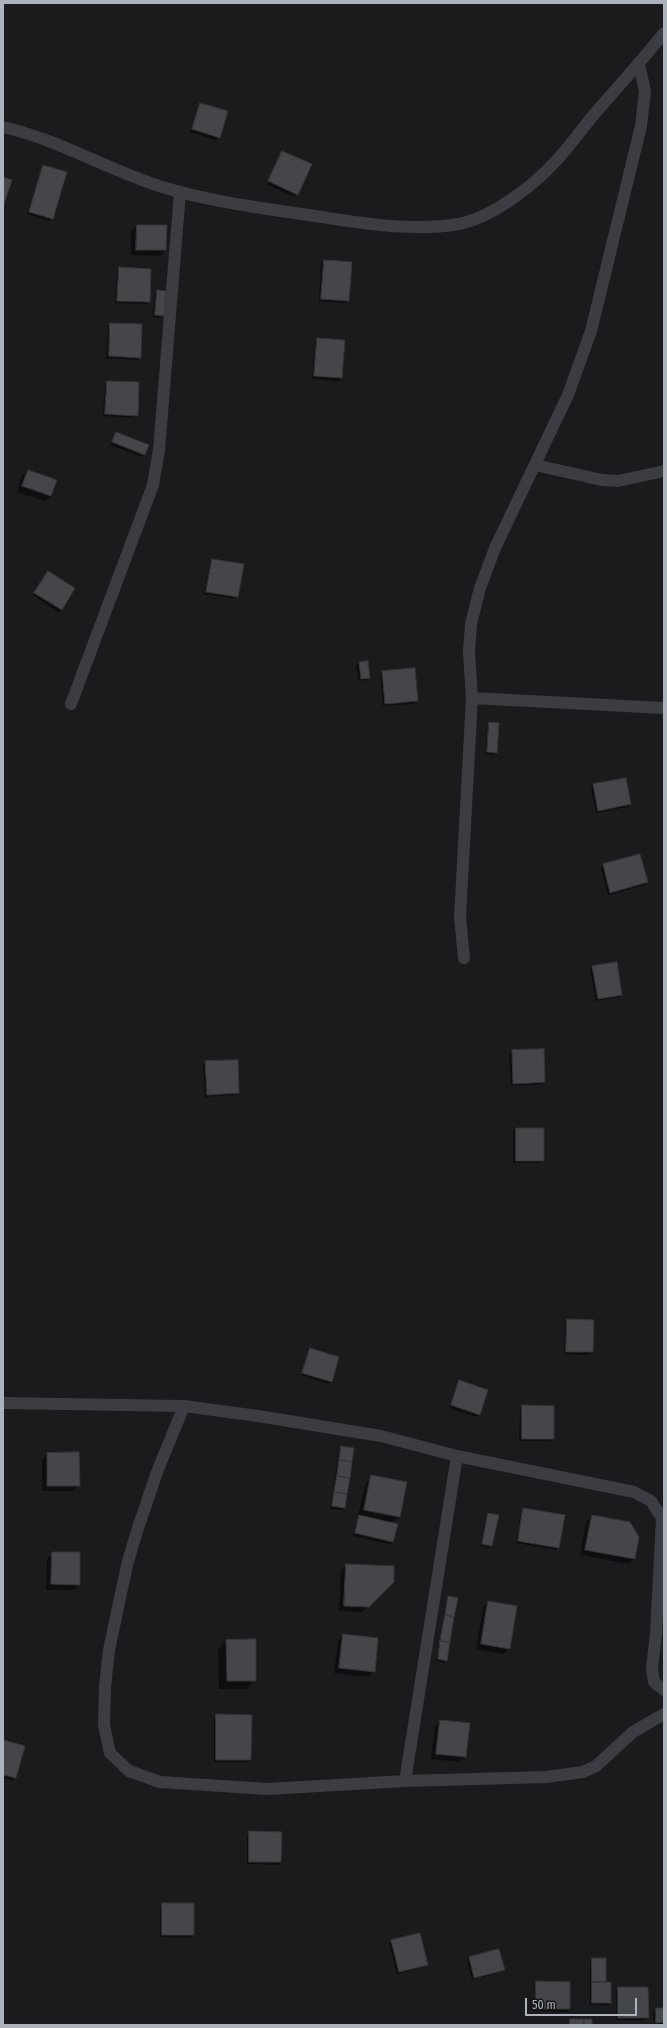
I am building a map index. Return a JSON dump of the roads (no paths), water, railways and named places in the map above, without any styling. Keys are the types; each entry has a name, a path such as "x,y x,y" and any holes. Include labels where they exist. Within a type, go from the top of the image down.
{"street":[{"path":"3,127 47,140 108,168 180,192 235,204 382,225 442,226 461,223 501,206 512,199 556,162 596,112 639,64 664,33"},
{"path":"464,958 460,917 472,698 469,652 471,624 480,588 495,548 568,396 591,331 641,126 646,91 639,64"},
{"path":"72,704 154,486 159,450 180,192"},
{"path":"535,465 602,480 618,481 664,471"},
{"path":"472,698 664,708"},
{"path":"3,1402 184,1406 381,1436 457,1456 634,1492 651,1501 662,1518 656,1634 652,1668 654,1682 664,1690"},
{"path":"184,1406 157,1472 137,1531 120,1597 109,1650 105,1687 104,1725 110,1753 129,1771 160,1782 268,1789 405,1781 546,1776 583,1772 596,1766 607,1758 633,1732 664,1714"},
{"path":"405,1781 457,1456"}]}
